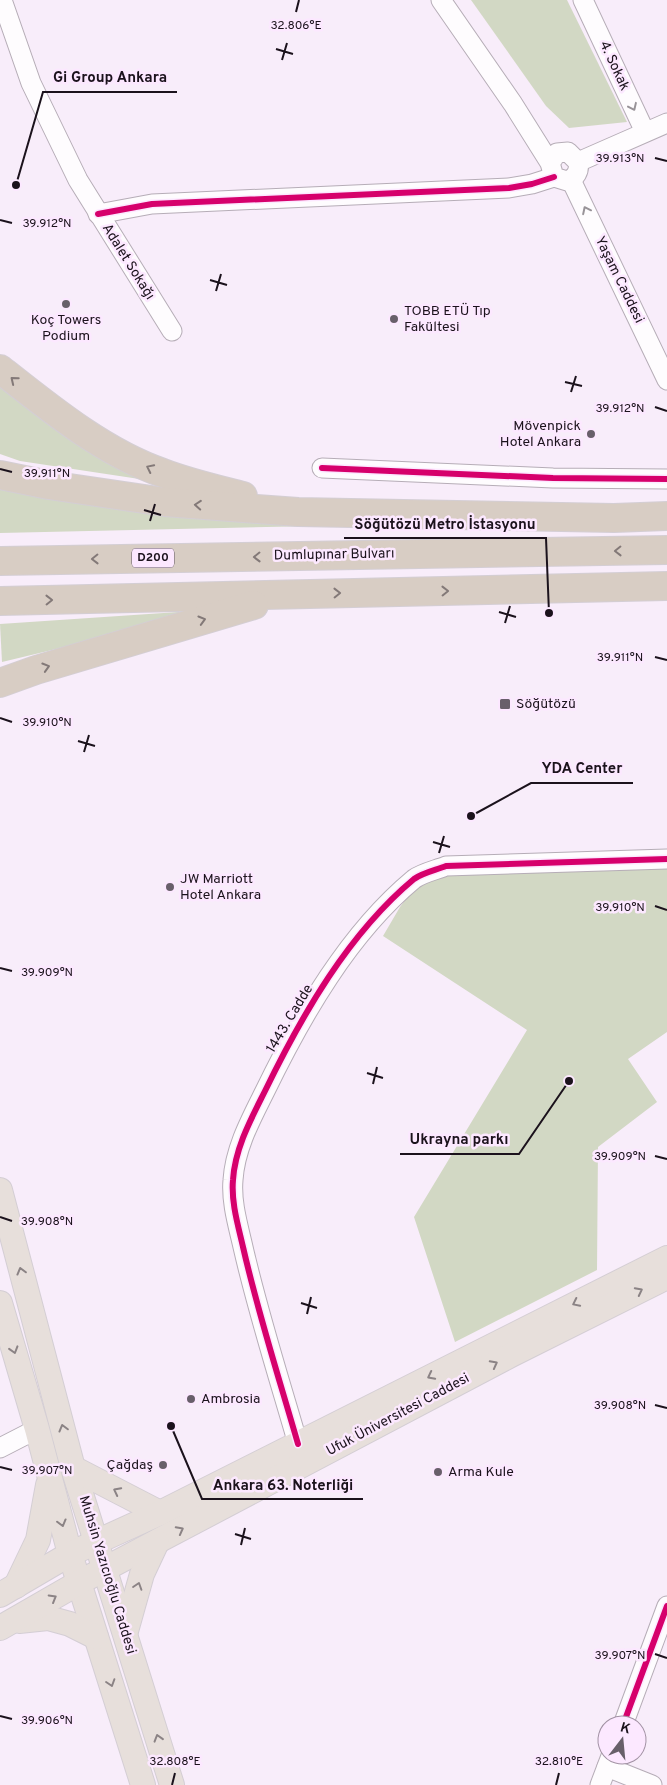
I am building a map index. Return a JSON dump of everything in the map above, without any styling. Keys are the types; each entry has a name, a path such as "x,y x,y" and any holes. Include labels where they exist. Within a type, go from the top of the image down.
{"highway":[{"path":"0,369 41,402 100,443 161,473 298,512"},
{"path":"0,475 49,485 165,502 298,512 614,518 667,516"},
{"path":"306,556 614,518"},
{"name":"Dumlupınar Bulvarı","path":"0,561 667,550"},
{"path":"0,601 667,586"},
{"path":"0,683 288,595"}],"main road":[{"name":"Muhsin Yazıcıoğlu Caddesi","path":"0,1190 73,1468 106,1568 172,1785"},
{"name":"Ufuk Üniversitesi Caddesi","path":"6,1625 80,1582 157,1542 301,1454 667,1258"},
{"name":"Ufuk Üniversitesi Caddesi","path":"8,1590 70,1554 160,1513 301,1454 511,1355 667,1277"},
{"name":"Muhsin Yazıcıoğlu Caddesi","path":"0,1303 37,1429 70,1554 143,1785"},
{"path":"73,1468 160,1513"},
{"path":"8,1590 38,1540 50,1478"},
{"path":"125,1633 142,1574 157,1542"},
{"path":"6,1625 48,1618 70,1624 96,1637"}],"street":[{"name":"Adalet Sokağı","path":"2,0 31,83 78,180 172,331"},
{"name":"Yaşam Caddesi","path":"441,0 559,168 667,380"},
{"name":"4. Sokak","path":"583,0 645,132"},
{"path":"645,132 667,123"},
{"name":"Yaşam Caddesi","path":"559,168 573,154 578,162 645,132"},
{"path":"98,214 152,204 509,188 532,184 559,168"},
{"path":"322,468 553,478 667,478"},
{"name":"1443. Cadde","path":"301,1454 248,1268 234,1206 233,1180 238,1152 247,1126 300,1023 329,978 368,926 416,878 446,866 667,859"},
{"path":"0,1448 37,1429"},
{"path":"627,1715 667,1606"},
{"path":"600,1785 608,1765"},
{"path":"617,1765 652,1785"}],"green space":[{"path":"471,0 567,0 627,122 569,128 546,106"},
{"path":"0,380 179,485 20,461 0,454"},
{"path":"0,487 316,526 0,533"},
{"path":"223,609 2,662 0,624"},
{"path":"667,862 667,1032 628,1059 657,1102 598,1147 597,1270 455,1342 414,1217 527,1030 383,936 414,888 436,876"}],"cycle path":[{"path":"98,214 152,204 509,188 532,184 554,177"},
{"path":"322,468 553,478 667,479"},
{"path":"298,1444 249,1272 235,1214 233,1188 234,1168 240,1145 254,1112 311,1005 348,950 368,925 414,879 425,873 446,866 667,859"},
{"path":"627,1715 667,1606"}],"place":[{"name":"Gi Group Ankara","path":"16,185"},
{"name":"Koç Towers Podium","path":"66,304"},
{"name":"TOBB ETÜ Tıp Fakültesi","path":"394,319"},
{"name":"Mövenpick Hotel Ankara","path":"591,434"},
{"name":"Söğütözü Metro İstasyonu","path":"549,613"},
{"name":"Söğütözü","path":"505,704"},
{"name":"YDA Center","path":"471,816"},
{"name":"JW Marriott Hotel Ankara","path":"170,887"},
{"name":"Ukrayna parkı","path":"569,1081"},
{"name":"Ambrosia","path":"191,1399"},
{"name":"Ankara 63. Noterliği","path":"171,1426"},
{"name":"Çağdaş","path":"163,1465"},
{"name":"Arma Kule","path":"438,1472"}]}
